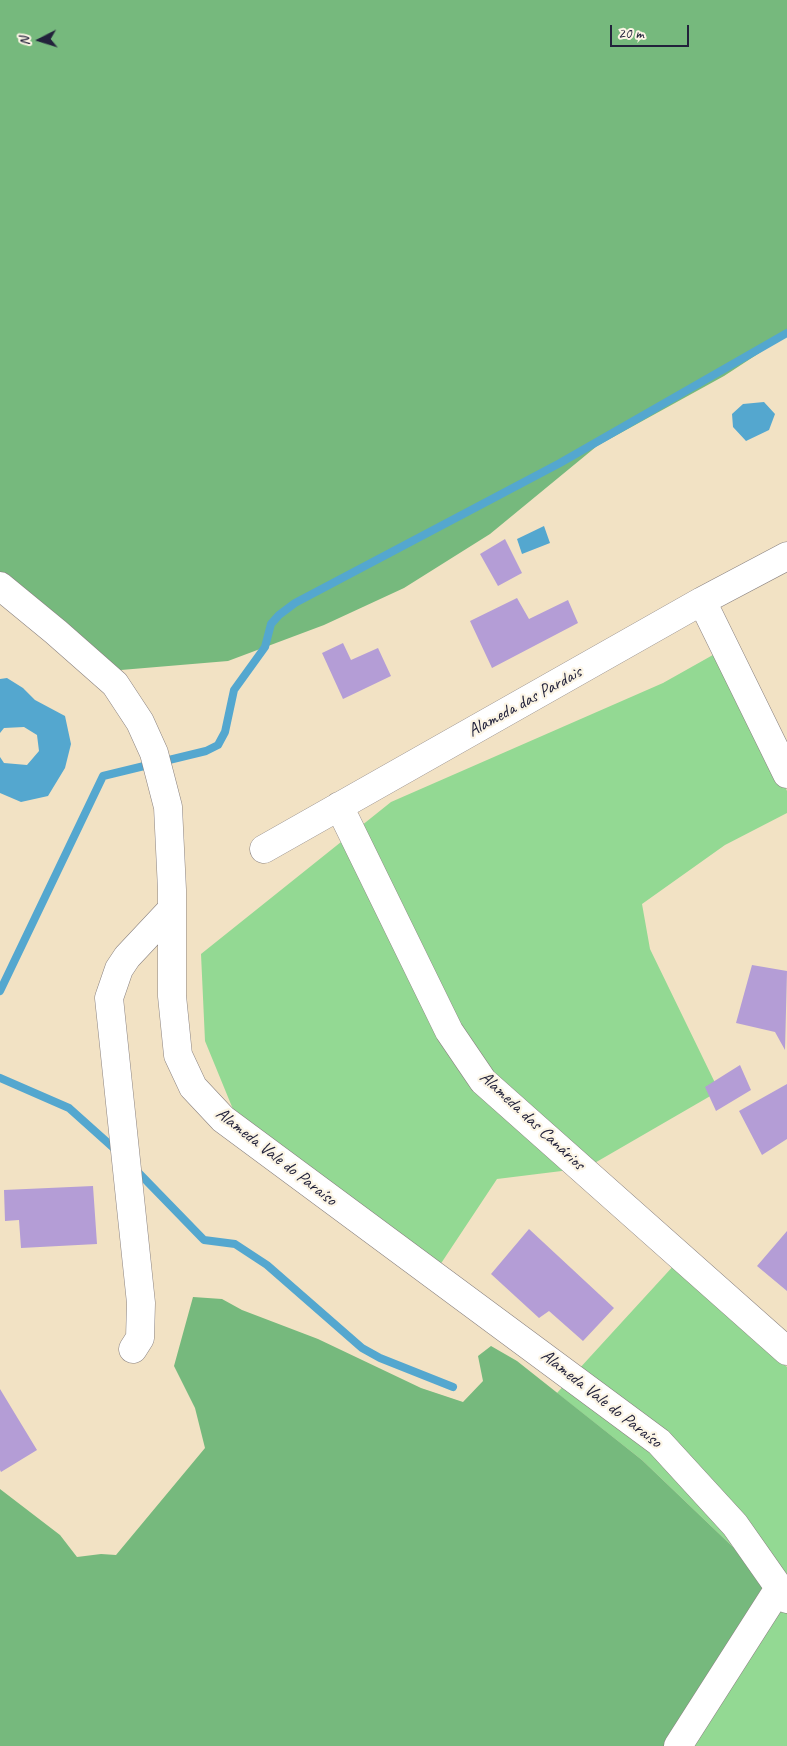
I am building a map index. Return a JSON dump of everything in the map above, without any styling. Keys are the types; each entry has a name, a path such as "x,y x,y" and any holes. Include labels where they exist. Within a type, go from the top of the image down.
{"street":[{"name":"Alameda das Pardais","path":"264,849 702,601 787,556"},
{"name":"Alameda Vale do Paraíso","path":"0,586 115,684 140,722 154,754 168,807 172,909 172,996 178,1055 193,1087 222,1120 659,1442 735,1525 783,1594"},
{"path":"702,601 787,774"},
{"name":"Alameda das Canários","path":"339,806 449,1031 483,1081 787,1351"},
{"path":"133,1349 140,1338 141,1303 109,998 119,969 127,957 172,909"},
{"path":"678,1746 783,1594"}],"green space":[{"path":"0,0 787,0 787,335 724,376 597,446 490,534 404,588 324,625 228,661 109,671 0,591"},
{"path":"736,642 751,713 787,791 787,813 725,845 642,904 650,949 719,1091 586,1168 497,1179 430,1280 237,1119 205,1041 201,954 391,802 663,683"},
{"path":"676,1263 787,1367 787,1746 682,1746 761,1643 775,1616 775,1599 734,1548 642,1460 557,1393"},
{"path":"193,1297 222,1299 242,1310 318,1339 421,1388 463,1402 483,1381 478,1356 491,1346 517,1361 642,1460 734,1548 775,1599 775,1616 761,1643 682,1746 0,1746 0,1489 60,1535 77,1557 101,1554 116,1555 205,1448 195,1408 174,1366"}],"water":[{"path":"764,402 775,414 769,430 746,441 733,427 732,414 743,404"},
{"path":"544,526 550,543 522,554 517,539"},
{"path":"7,678 23,688 35,700 65,716 71,744 65,768 48,796 21,802 0,793 0,757 4,763 27,765 39,751 37,735 24,727 4,728 0,733 0,679"}],"building":[{"path":"505,539 522,573 498,586 480,554"},
{"path":"517,598 529,619 568,600 578,623 492,668 470,621"},
{"path":"343,643 351,660 378,648 391,676 343,699 322,653"},
{"path":"752,965 787,971 785,1050 775,1032 736,1023"},
{"path":"740,1065 751,1090 716,1111 705,1087"},
{"path":"787,1084 787,1139 762,1155 739,1111"},
{"path":"93,1186 97,1244 21,1248 19,1220 5,1221 4,1190"},
{"path":"529,1229 614,1308 583,1341 549,1311 539,1318 491,1274"},
{"path":"787,1231 787,1291 757,1266"},
{"path":"0,1389 37,1450 1,1472 0,1470"}],"waterway":[{"path":"0,991 103,776 206,751 218,745 225,732 234,690 265,647 271,624 279,615 295,603 560,463 787,333"},
{"path":"0,1078 69,1108 117,1151"},
{"path":"134,1168 204,1240 235,1244 267,1265 362,1348 380,1358 453,1387"}]}
